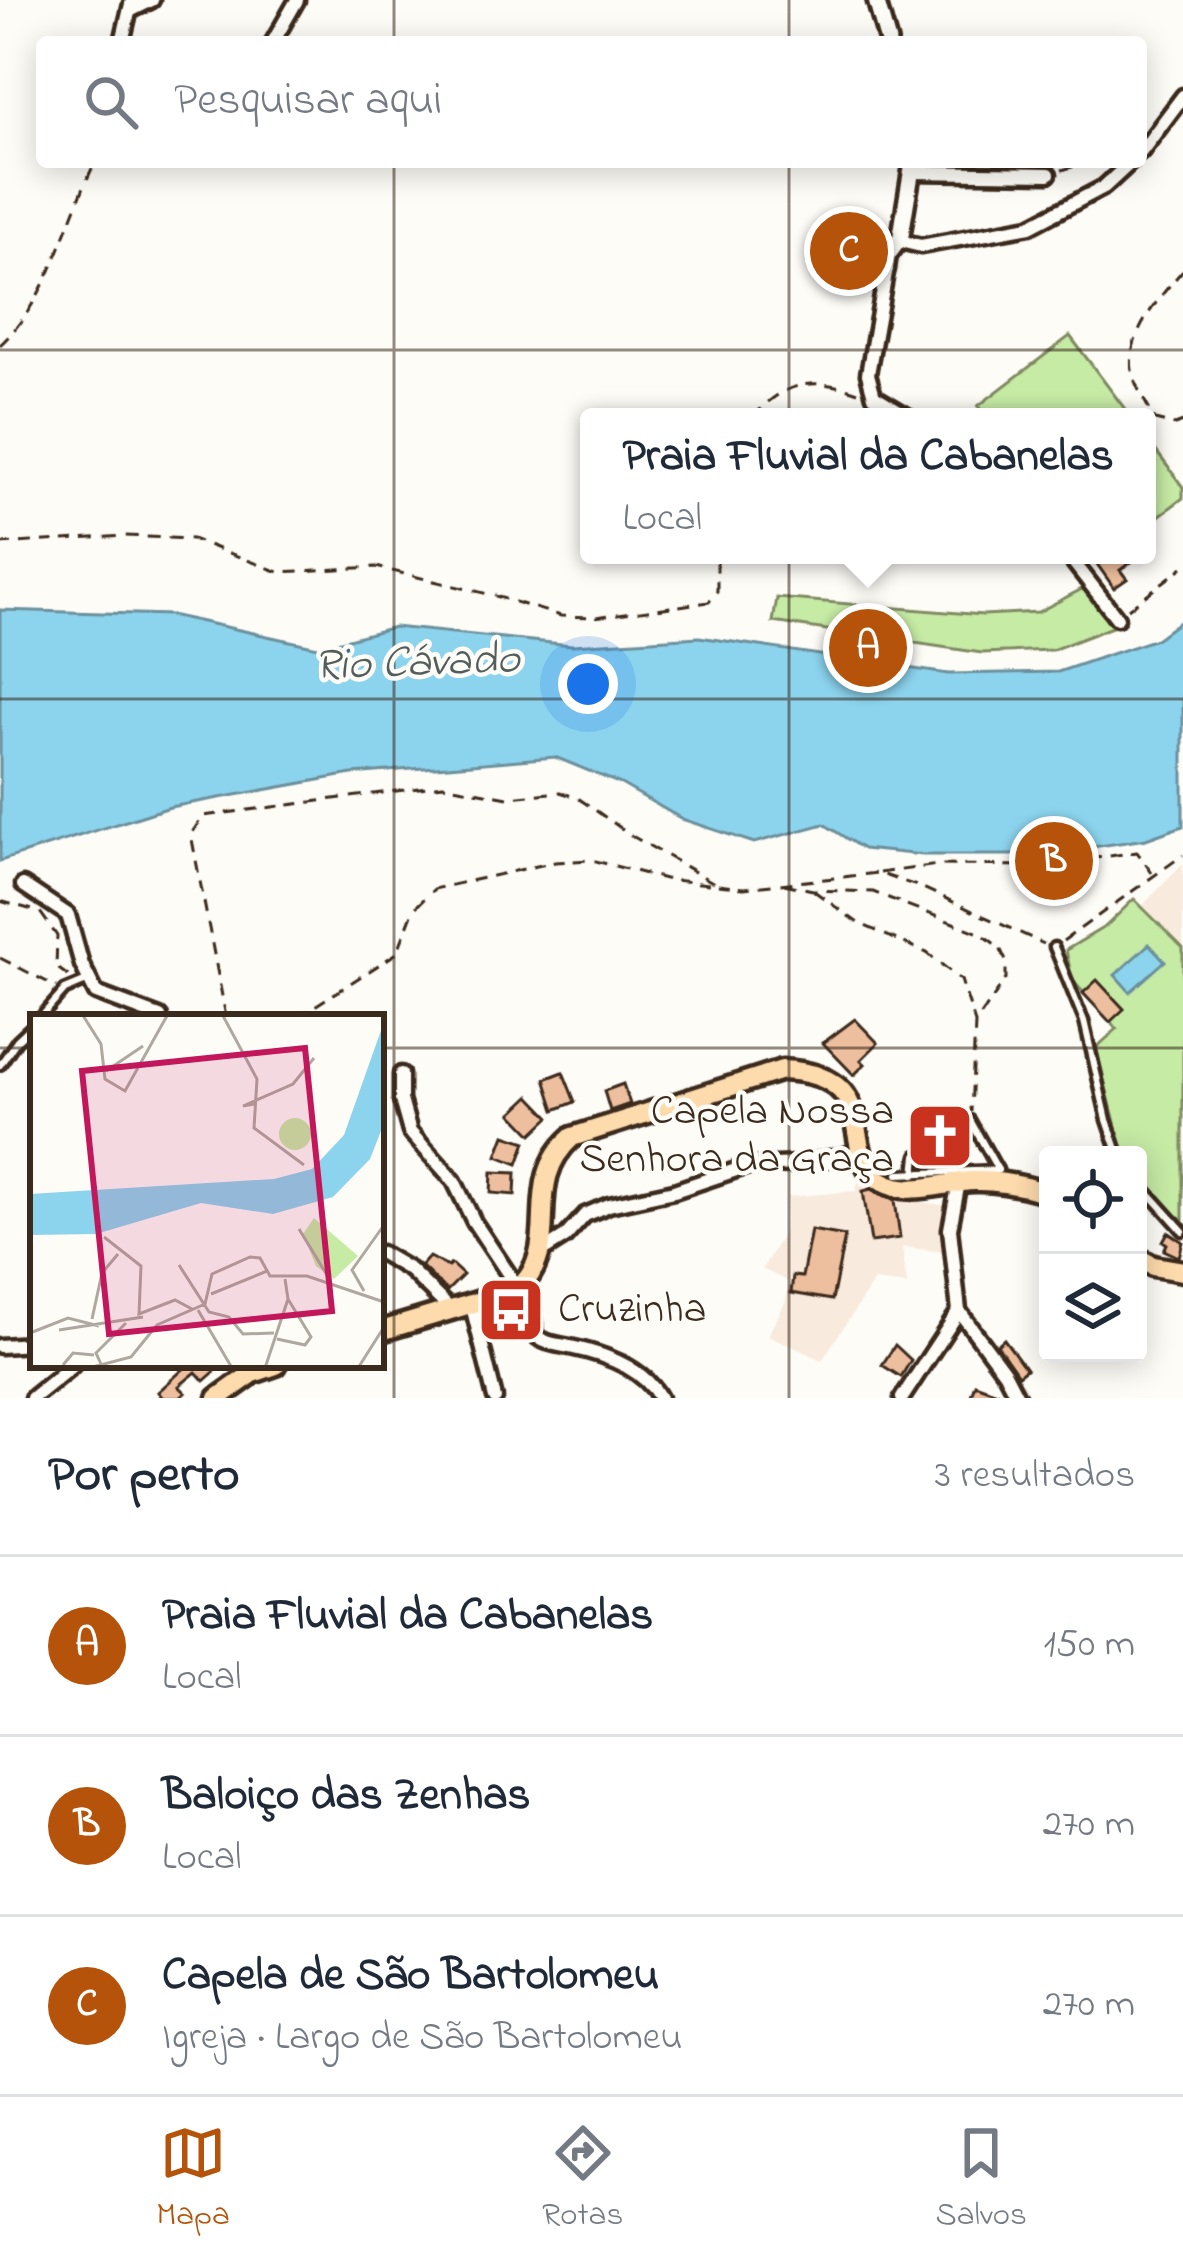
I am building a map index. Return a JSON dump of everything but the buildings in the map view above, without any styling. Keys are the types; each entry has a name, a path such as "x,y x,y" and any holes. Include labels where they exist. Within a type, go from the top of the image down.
{"main road":[{"path":"384,1330 517,1290 533,1275 541,1252 545,1177 555,1152 572,1137 782,1070 833,1080 851,1106 877,1180 901,1190 1002,1177 1039,1190"},
{"path":"1147,1263 1183,1271"},
{"path":"218,1398 266,1368"}],"street":[{"path":"124,36 131,6 152,0"},
{"path":"276,36 297,0"},
{"path":"876,0 886,36"},
{"path":"1147,144 1183,96"},
{"path":"894,408 874,396 868,374 889,256 900,241 912,168"},
{"path":"932,168 1049,174"},
{"path":"887,269 844,281 829,274 831,258 837,253 900,241 921,246 1030,226 1104,187 1125,168"},
{"path":"1074,564 1117,618"},
{"path":"23,885 68,915 84,981 96,993 152,1014"},
{"path":"401,1074 401,1100 410,1132 454,1181 533,1311 535,1335 638,1372 660,1398"},
{"path":"541,1252 565,1237 585,1215 610,1205 674,1191 748,1166 802,1164 863,1151"},
{"path":"959,1183 950,1229 959,1311 1005,1372 1018,1398"},
{"path":"384,1255 410,1270 449,1308"},
{"path":"471,1301 495,1398"},
{"path":"902,1398 959,1311"},
{"path":"0,1346 30,1344"},
{"path":"32,1398 70,1368"}],"lane":[{"path":"1054,947 1084,1021 1116,1146"},
{"path":"44,1014 65,990 84,981"},
{"path":"0,1064 30,1028"},
{"path":"970,1120 1002,1177"},
{"path":"915,1175 917,1154"},
{"path":"898,1174 1002,1177"},
{"path":"1147,1191 1183,1231"}],"path":[{"path":"0,345 20,326 92,168"},
{"path":"1049,174 1068,168"},
{"path":"1149,408 1131,372 1136,338 1162,293 1183,270"},
{"path":"761,408 795,385 828,382 874,396"},
{"path":"0,544 124,536 192,538 279,572 376,568 520,606 578,616 709,602 717,591 717,564"},
{"path":"1117,618 1183,567"},
{"path":"225,1014 190,834 202,816 443,785 508,797 560,792 578,798 632,836 718,885"},
{"path":"303,1014 397,953 414,909 434,889 555,862 592,860 665,880 744,888 938,865 1040,866 1137,852 1152,874"},
{"path":"878,874 923,888 1054,947 1183,855"},
{"path":"782,884 873,892 982,934 1000,948 1006,979 976,1024"},
{"path":"813,890 842,914 927,953 961,980 976,1024 970,1120"},
{"path":"0,901 40,912 57,936 56,967 84,981"},
{"path":"0,958 65,990"}],"shaded area":[{"path":"1183,864 1183,948 1143,905"},
{"path":"861,1167 914,1201 948,1206 944,1252 902,1247 907,1285 874,1281 822,1360 768,1335 786,1301 789,1282 762,1269 783,1234 788,1197 856,1191"}],"green space":[{"path":"1070,336 1124,408 979,408"},
{"path":"1156,451 1183,487 1183,498 1156,518"},
{"path":"1084,588 1112,627 1052,650 982,653 773,622 777,598 983,615 1038,612"},
{"path":"1134,899 1183,948 1183,1220 1147,1183 1147,1146 1121,1146 1096,1048 1117,1029 1072,980 1066,950 1106,926"}],"water":[{"name":"Rio Cávado","path":"0,610 170,615 318,647 394,627 572,645 699,637 948,674 1058,672 1156,639 1183,619 1183,826 1146,839 1039,855 923,855 863,849 824,824 754,843 682,819 621,784 555,757 352,774 170,807 0,861"},
{"path":"1149,944 1165,961 1130,992 1115,975"}],"place":[{"name":"Capela de São Bartolomeu","path":"849,251"},
{"name":"Praia Fluvial da Cabanelas","path":"868,648"},
{"name":"Baloiço das Zenhas","path":"1054,861"},
{"name":"Capela Nossa Senhora da Graça","path":"940,1136"},
{"name":"Cruzinha","path":"511,1310"}]}
